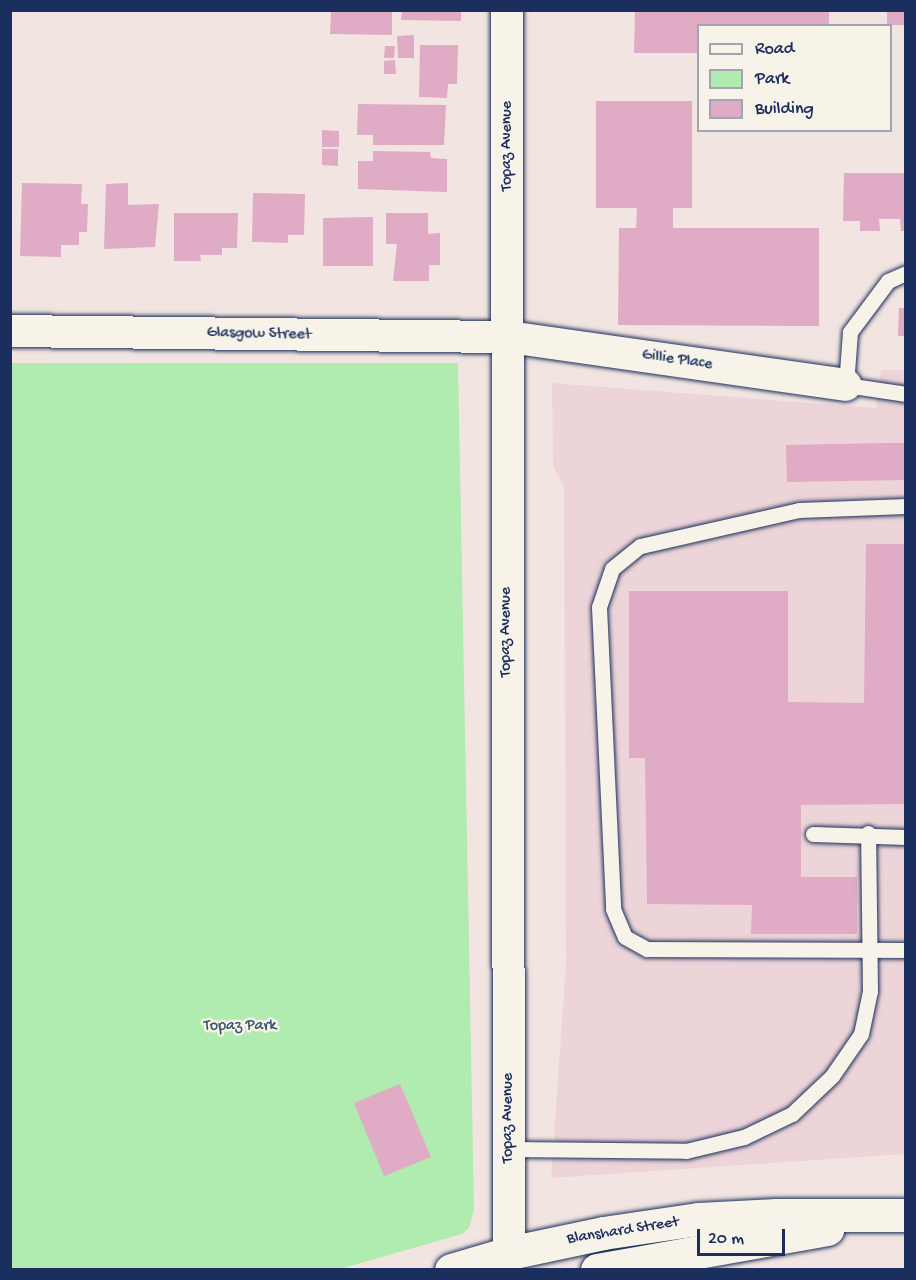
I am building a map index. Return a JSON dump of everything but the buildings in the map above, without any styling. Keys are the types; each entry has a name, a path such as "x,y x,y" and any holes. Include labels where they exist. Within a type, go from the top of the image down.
{"main road":[{"name":"Blanshard Street","path":"451,1269 509,1252 698,1219 776,1215 904,1215"},
{"path":"597,1269 904,1215"}],"street":[{"name":"Topaz Avenue","path":"507,10 509,1252"},
{"name":"Glasgow Street","path":"10,331 508,337"},
{"name":"Gillie Place","path":"508,337 846,385"}],"lane":[{"path":"906,273 888,281 850,332 846,385 906,394"},
{"path":"906,506 799,510 640,546 612,569 599,607 613,909 625,937 647,949 906,950"},
{"path":"509,1149 686,1151 744,1137 792,1114 832,1076 861,1034 870,991 868,833"},
{"path":"813,834 868,833 906,837"}],"shaded area":[{"path":"881,370 905,370 905,1154 551,1178 566,963 564,488 553,466 552,383 876,408"}],"green space":[{"name":"Topaz Park","path":"11,363 458,363 474,1209 469,1228 462,1234 340,1269 11,1269"}]}
